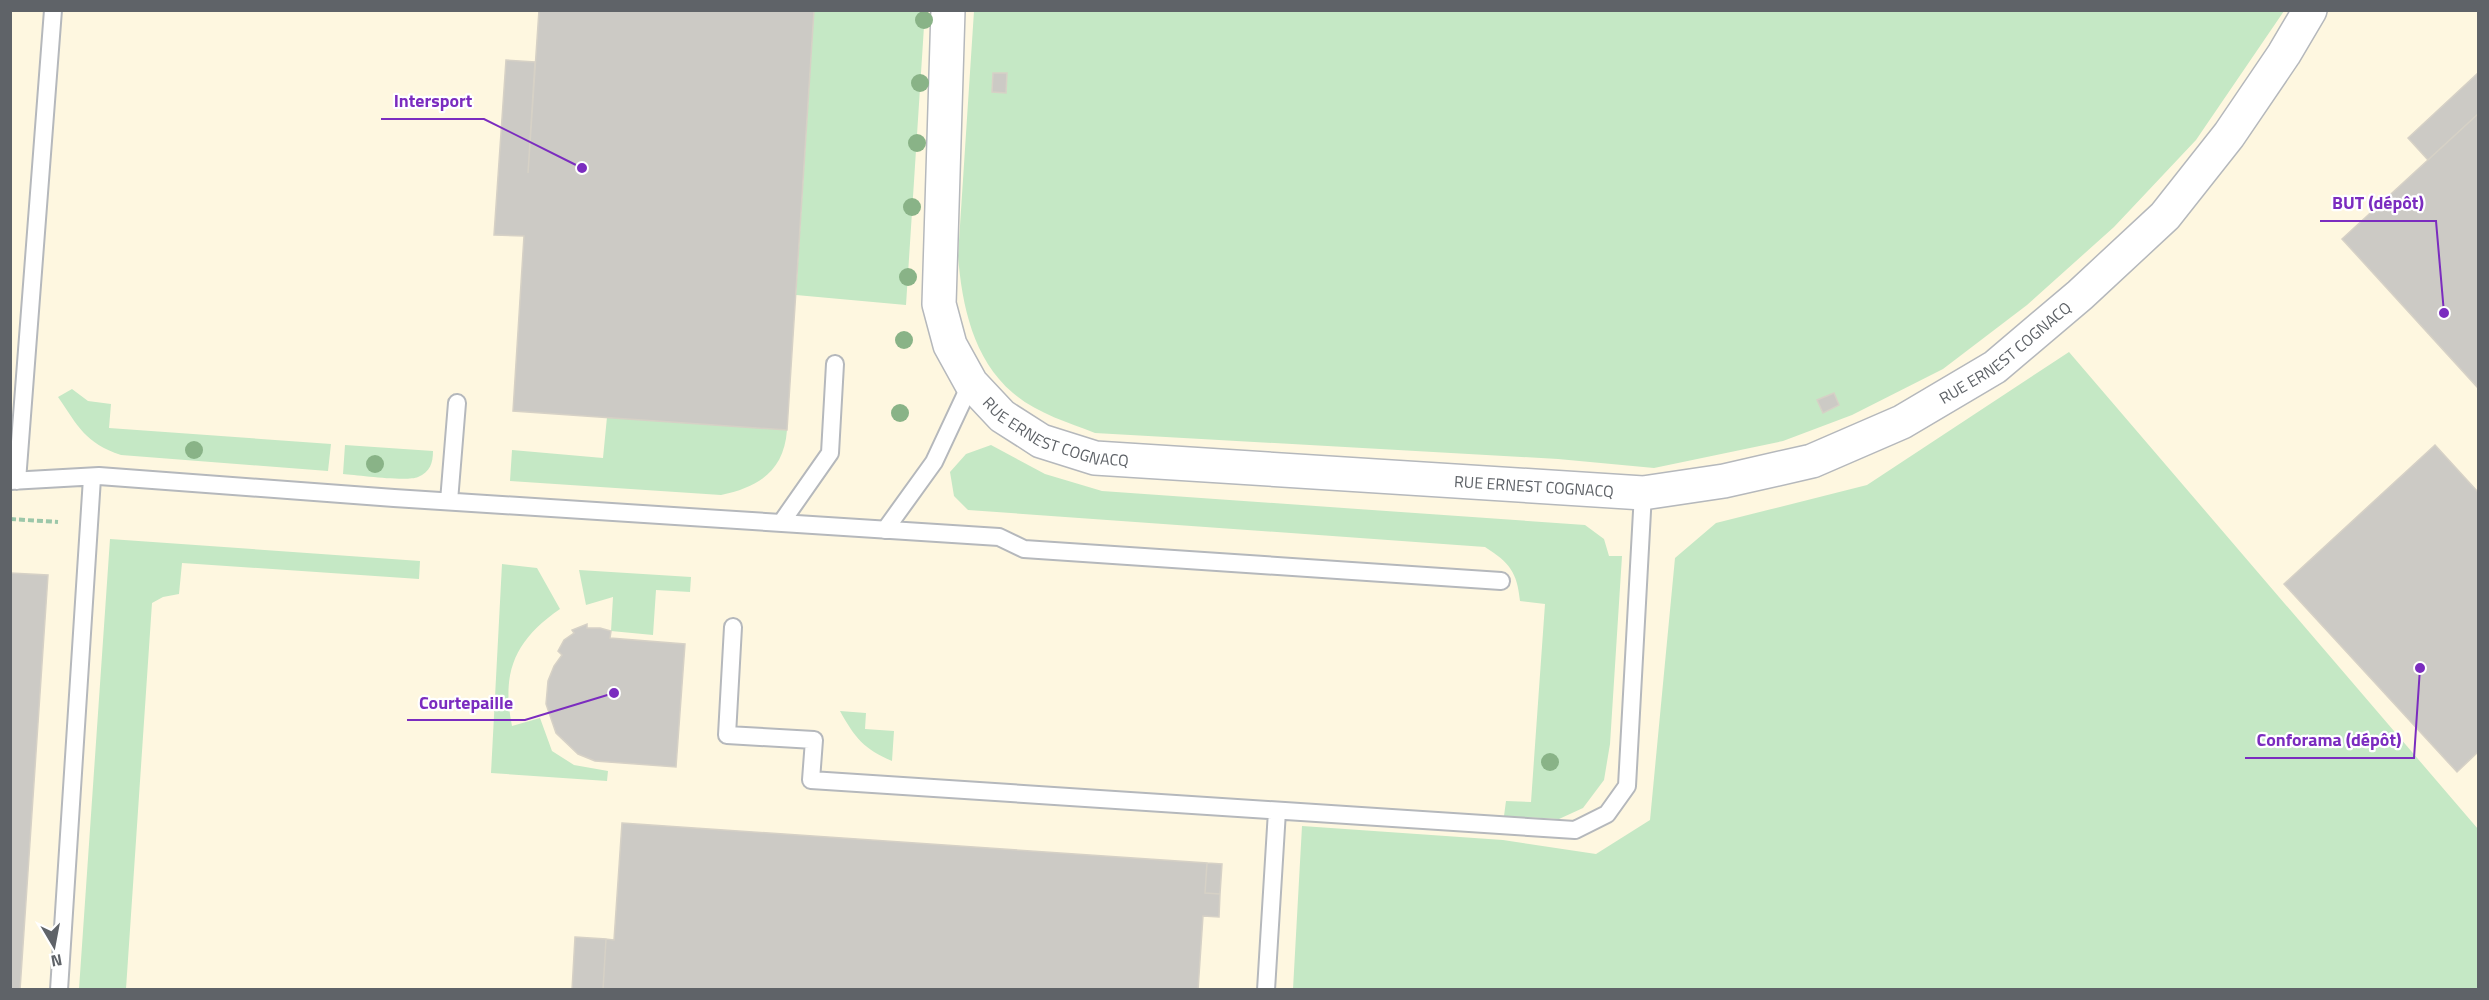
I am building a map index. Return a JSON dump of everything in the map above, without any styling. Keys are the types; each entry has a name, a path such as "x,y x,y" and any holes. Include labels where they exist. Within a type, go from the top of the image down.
{"street":[{"name":"RUE ERNEST COGNACQ","path":"948,10 939,304 950,345 971,383 1002,416 1041,441 1095,458 1643,493 1724,481 1812,461 1902,422 1995,367 2080,295 2165,216 2229,135 2284,54 2310,10"}],"lane":[{"path":"53,10 14,481 99,476 999,537 1024,549 1501,581"},
{"path":"781,523 830,453 835,364"},
{"path":"885,530 934,462 971,383"},
{"path":"449,501 457,403"},
{"path":"59,990 92,478"},
{"path":"733,627 727,735 814,740 811,780 1575,830 1607,814 1627,786 1643,493"},
{"path":"1266,990 1277,811"}],"path":[{"path":"10,519 89,524"}],"shaded area":[{"path":"10,11 2478,11 2478,940 2366,990 11,989"}],"green space":[{"path":"814,11 925,11 906,305 796,295"},
{"path":"974,11 2284,11 2196,140 2114,227 2027,305 1943,369 1852,415 1783,441 1654,468 1558,459 1095,433 1052,416 1022,400 999,379 979,348 967,312 960,275 958,256"},
{"path":"2069,352 2478,829 2478,989 1293,989 1302,826 1503,840 1596,854 1650,820 1675,558 1716,523 1867,485"},
{"path":"72,389 88,401 111,404 109,428 331,444 328,471 121,455 99,445 77,425 58,397"},
{"path":"607,417 787,430 781,456 767,475 747,487 721,495 510,481 512,450 603,458"},
{"path":"345,445 433,451 430,467 425,473 418,477 393,479 343,474"},
{"path":"991,445 1045,474 1102,491 1585,525 1604,539 1609,556 1622,556 1610,744 1604,780 1583,808 1559,819 1504,816 1506,801 1531,802 1545,604 1520,601 1517,583 1511,569 1501,558 1485,547 968,510 954,496 950,472 966,454"},
{"path":"110,539 420,561 419,579 182,563 179,594 163,597 152,603 126,989 79,989"},
{"path":"502,564 537,568 560,609 532,633 522,645 515,659 510,673 509,689 512,726 540,718 552,751 574,765 608,771 607,781 491,773"},
{"path":"579,570 691,577 690,592 656,590 653,635 611,631 613,597 586,605"},
{"path":"840,711 866,713 865,729 894,731 892,761 861,742"}],"building":[{"path":"539,10 814,10 787,430 513,411 524,236 494,235 506,60 535,62 528,173"},
{"path":"993,73 1007,73 1006,93 992,92"},
{"path":"2478,73 2478,114 2428,160 2408,138"},
{"path":"2478,114 2478,388 2342,239"},
{"path":"1834,393 1839,405 1823,413 1817,400"},
{"path":"2435,445 2478,492 2478,752 2457,772 2284,584"},
{"path":"10,573 48,575 20,990 10,990"},
{"path":"587,624 587,628 611,631 610,638 685,644 676,767 595,761 578,754 556,733 546,704 548,681 554,666 562,655 558,651 564,640 574,633 572,630"},
{"path":"622,823 1207,863 1205,893 1220,894 1219,917 1203,916 1198,990 603,990 606,939 614,940"},
{"path":"1207,863 1222,864 1220,894 1205,893"},
{"path":"575,937 606,939 603,990 572,990"}],"place":[{"name":"Intersport","path":"582,168"},
{"name":"BUT (dépôt)","path":"2444,313"},
{"name":"Conforama (dépôt)","path":"2420,668"},
{"name":"Courtepaille","path":"614,693"}]}
